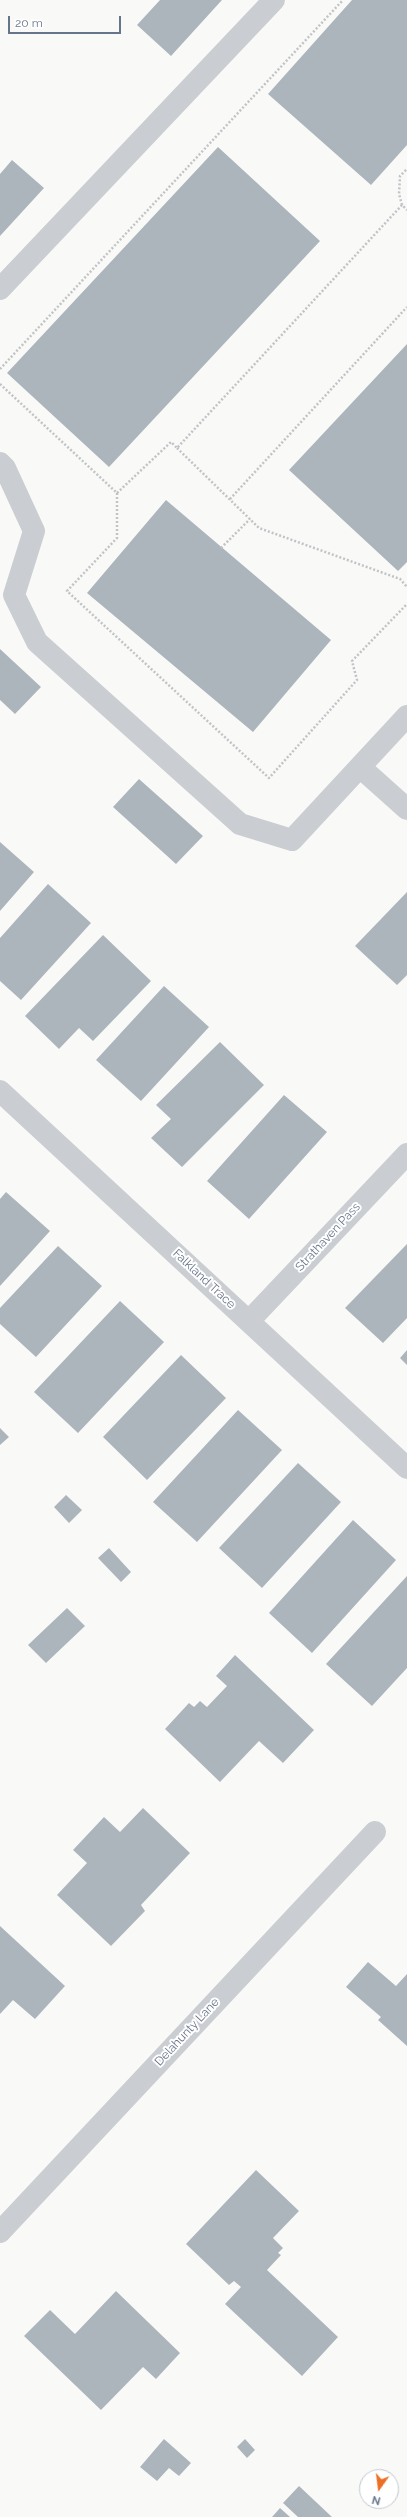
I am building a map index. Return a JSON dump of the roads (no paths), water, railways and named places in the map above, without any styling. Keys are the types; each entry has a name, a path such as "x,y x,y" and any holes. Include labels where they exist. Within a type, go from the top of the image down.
{"street":[{"path":"0,289 274,0"},
{"path":"0,463 5,468 34,531 14,595 37,642 240,824 292,840 407,716"},
{"path":"360,767 407,809"},
{"name":"Falkland Trace","path":"0,1091 407,1468"},
{"name":"Strathaven Pass","path":"249,1321 407,1154"},
{"name":"Delahunty Lane","path":"0,2232 375,1832"}]}
